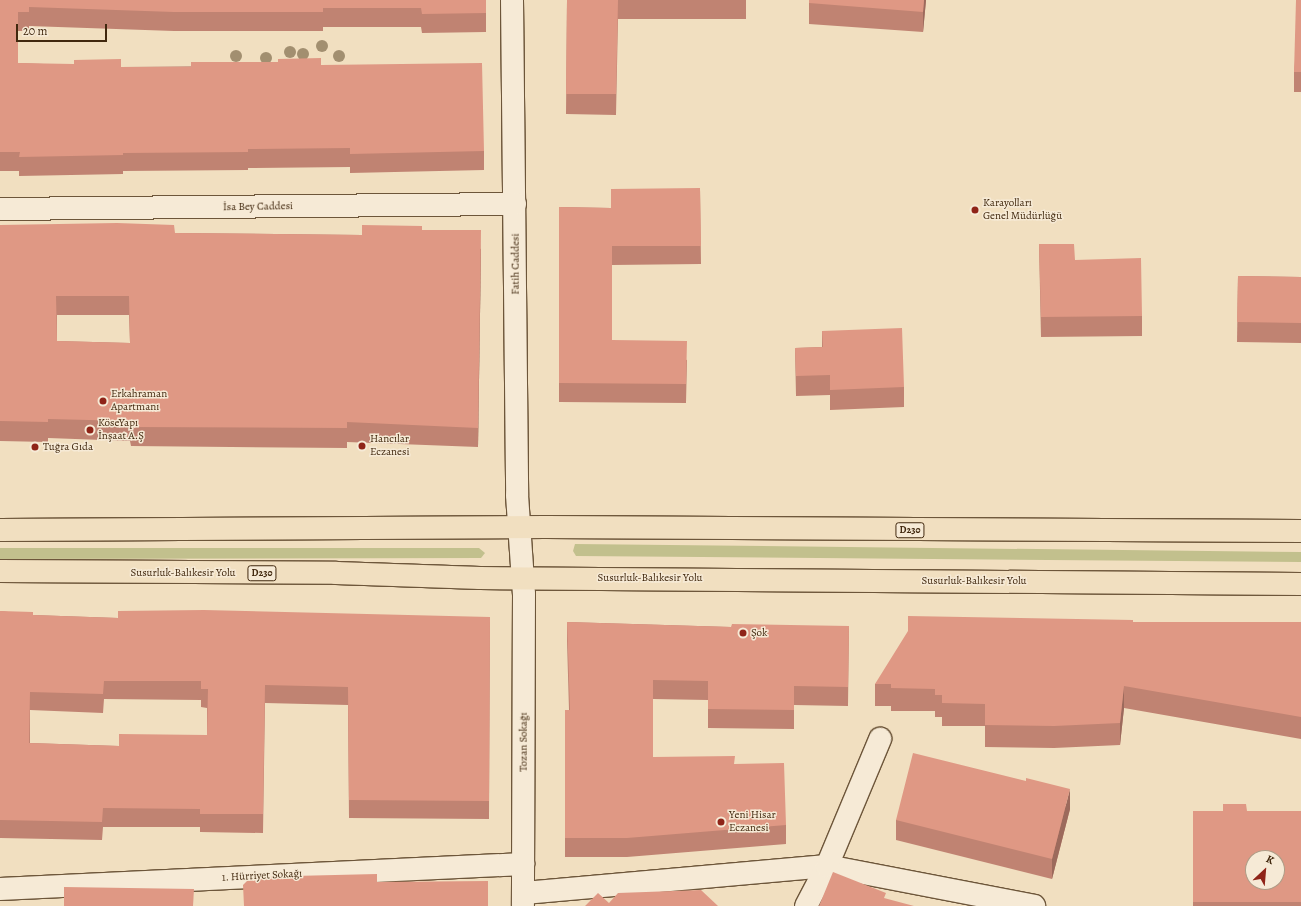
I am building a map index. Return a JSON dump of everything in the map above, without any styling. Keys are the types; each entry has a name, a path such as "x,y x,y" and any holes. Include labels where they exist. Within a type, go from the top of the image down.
{"highway":[{"name":"D230","path":"0,530 520,527 1301,531"},
{"name":"Susurluk-Balıkesir Yolu","path":"0,572 1301,584"}],"street":[{"name":"Fatih Caddesi","path":"512,0 520,527 524,577"},
{"name":"İsa Bey Caddesi","path":"0,209 515,204"},
{"name":"Tozan Sokağı","path":"523,900 524,577"},
{"path":"806,906 827,866 880,739"},
{"name":"1. Hürriyet Sokağı","path":"0,889 523,864"},
{"path":"523,900 827,866 1034,906"}],"shaded area":[{"path":"575,544 1301,552 1301,562 576,556 573,551"},
{"path":"0,548 479,548 485,553 481,558 0,559"}],"building":[{"path":"0,0 486,0 486,13 422,14 421,8 323,8 323,12 174,12 29,7 29,12 18,12 18,63 74,64 74,60 121,59 121,67 191,67 191,62 278,62 278,59 321,58 321,65 482,63 484,151 350,154 350,148 248,149 248,152 123,153 123,155 19,157 20,152 0,152"},
{"path":"567,0 618,0 616,94 566,94"},
{"path":"809,0 924,0 923,12 809,3"},
{"path":"1296,0 1301,0 1301,72 1294,72"},
{"path":"700,188 701,246 612,246 612,340 687,341 686,384 559,383 559,207 611,208 611,189"},
{"path":"117,223 174,225 175,233 362,235 362,225 422,226 422,230 481,230 478,428 347,422 347,428 131,427 130,421 48,419 48,422 0,421 0,225","holes":["56,296 129,296 130,343 57,341"]},
{"path":"1039,244 1074,244 1075,260 1141,258 1142,316 1041,317"},
{"path":"1238,276 1301,277 1301,323 1237,322"},
{"path":"902,328 904,387 830,390 830,375 796,376 795,348 823,347 822,331"},
{"path":"204,610 490,617 489,801 349,800 348,687 265,685 263,814 200,814 200,809 103,808 102,822 0,820 0,611 33,612 33,615 118,618 118,611","holes":["104,681 201,681 201,689 208,689 207,735 119,734 119,746 29,743 30,692 103,694"]},
{"path":"908,616 1133,620 1133,622 1301,622 1301,717 1124,686 1120,723 1054,726 985,725 985,704 942,703 942,695 935,695 935,689 891,688 891,684 875,684 908,631"},
{"path":"567,622 731,627 732,624 849,626 848,687 794,686 794,710 708,709 708,681 653,680 653,757 735,756 734,764 784,763 786,825 627,838 565,838 565,710 570,710"},
{"path":"913,753 1026,781 1026,778 1070,789 1052,859 896,820"},
{"path":"1223,804 1246,804 1247,811 1301,811 1301,902 1193,902 1193,811 1223,811"},
{"path":"833,872 886,893 884,898 914,906 819,906"},
{"path":"377,874 377,882 488,881 488,906 244,906 243,885 251,877"},
{"path":"64,887 194,889 193,906 64,906"},
{"path":"701,890 718,906 585,906 598,893 609,903 618,893"}],"place":[{"name":"Karayolları Genel Müdürlüğü","path":"975,210"},
{"name":"Erkahraman Apartmanı","path":"103,401"},
{"name":"KöseYapı İnşaat A.Ş","path":"90,430"},
{"name":"Hancılar Eczanesi","path":"362,446"},
{"name":"Tuğra Gıda","path":"35,447"},
{"name":"Şok","path":"743,633"},
{"name":"Yeni Hisar Eczanesi","path":"721,822"}]}
